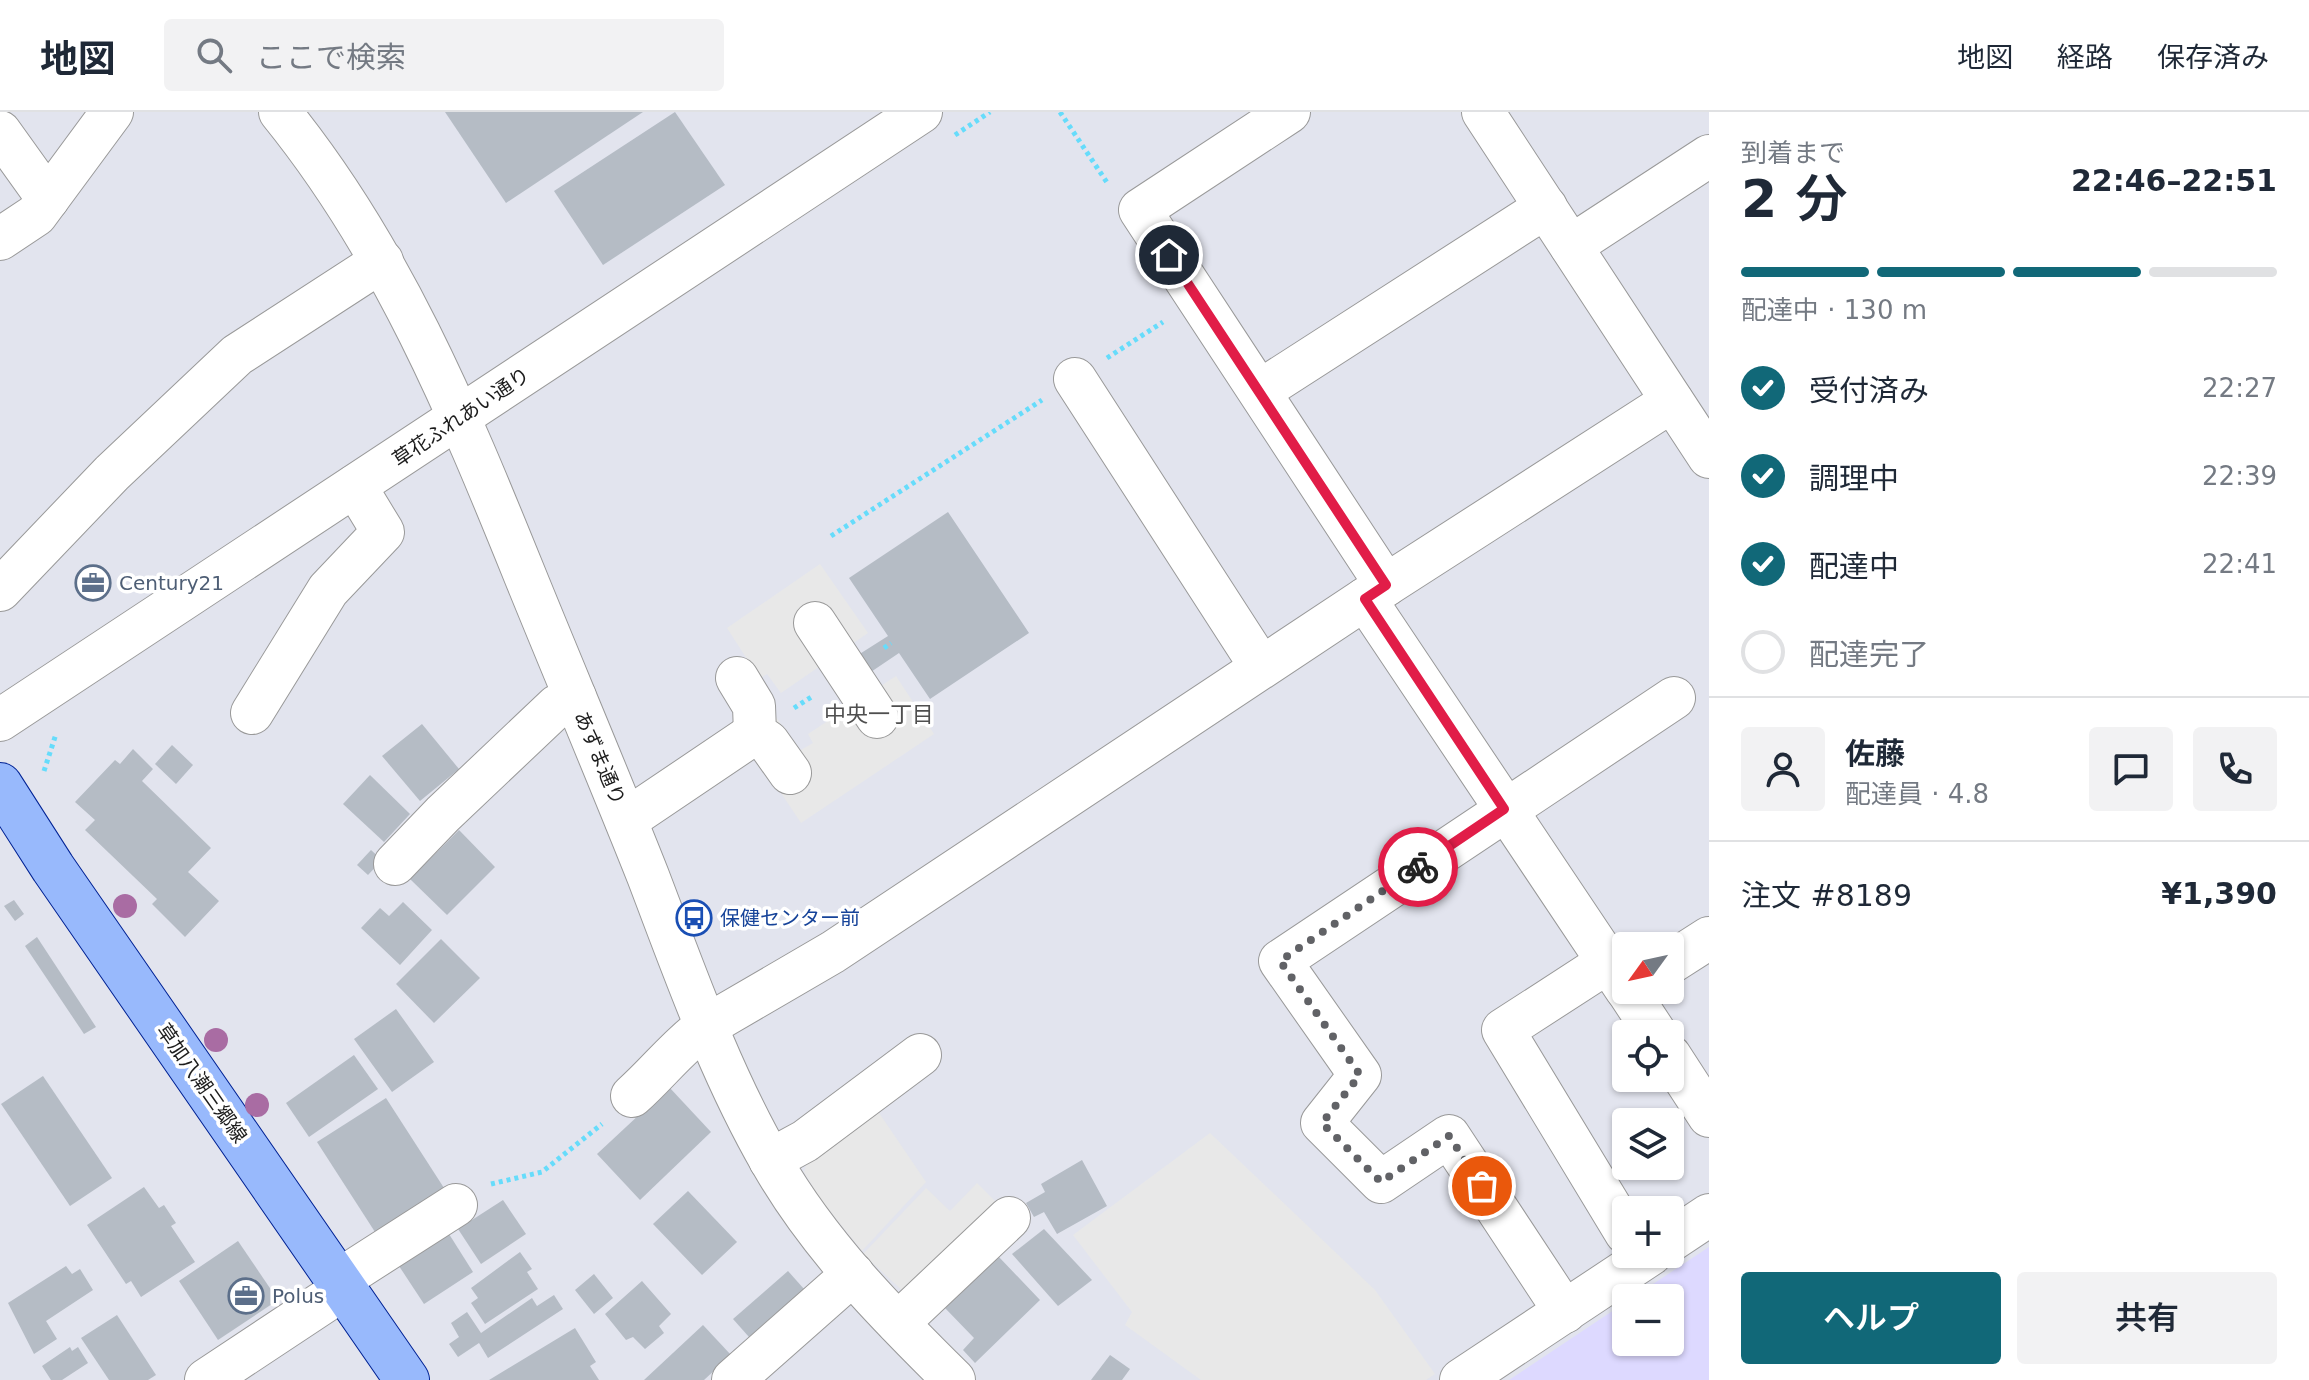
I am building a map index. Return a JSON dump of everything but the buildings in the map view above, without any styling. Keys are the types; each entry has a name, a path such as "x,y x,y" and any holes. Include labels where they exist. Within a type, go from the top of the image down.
{"main road":[{"name":"草加八潮三郷線","path":"0,785 62,880 407,1380"}],"street":[{"path":"0,239 36,215 112,112"},
{"name":"あずま通り","path":"280,112 311,150 382,261 419,328 461,417 739,1103 770,1160 823,1239 954,1380"},
{"name":"草花ふれあい通り","path":"0,720 921,112"},
{"path":"1289,112 1140,210 1260,391 1504,809 1612,968"},
{"path":"1483,112 1571,246 1689,410 1709,457"},
{"path":"0,132 30,178 48,199"},
{"path":"1571,246 1709,156"},
{"path":"1260,391 1546,207"},
{"path":"0,590 112,473 237,355 382,261"},
{"path":"1075,379 1261,667"},
{"path":"632,1096 671,1061 688,1039 706,1026 833,952 1135,755 1376,592 1689,410"},
{"path":"252,713 328,590 383,532 355,486"},
{"path":"815,623 877,717"},
{"path":"737,678 754,706 755,733"},
{"path":"395,864 557,706 575,697"},
{"path":"1565,1312 1449,1136 1381,1182 1322,1123 1360,1075 1280,961 1674,698"},
{"path":"755,733 768,742 790,773"},
{"path":"626,820 755,733"},
{"path":"1684,954 1709,938"},
{"path":"1612,988 1503,1030 1612,1196"},
{"path":"770,1160 805,1141 920,1055"},
{"path":"1684,1078 1709,1116"},
{"path":"206,1380 456,1205"},
{"path":"1684,1228 1709,1215"},
{"path":"898,1323 1009,1218"},
{"path":"1461,1380 1565,1312 1621,1268"},
{"path":"733,1380 853,1274"}],"path":[{"path":"1060,112 1124,207 1140,210"},
{"path":"831,536 1197,300"},
{"path":"884,648 891,643"},
{"path":"456,1205 483,1187 542,1172 568,1155 632,1096"}],"shaded area":[{"path":"820,564 868,633 781,693 767,674 759,679 756,687 799,751 813,743 808,734 896,676 934,734 801,823 737,727 741,718 722,677 747,659 727,628"},
{"path":"873,1104 926,1182 862,1251 820,1199 804,1172 810,1151"},
{"path":"1210,1133 1375,1290 1435,1374 1426,1380 1201,1380 1125,1325 1132,1312 1073,1235"},
{"path":"977,1183 997,1203 908,1296 863,1254 926,1188 950,1211"},
{"path":"1709,1247 1709,1380 1509,1380 1612,1311 1612,1356 1684,1356 1684,1284 1653,1284 1677,1268 1684,1268 1684,1264"}],"way so far":[{"path":"1418,867 1280,961 1360,1075 1322,1123 1381,1182 1449,1136 1482,1186"}],"place":[{"name":"Century21","path":"93,583"},
{"name":"保健センター前","path":"694,918"},
{"name":"Polus","path":"246,1296"}],"district":[{"name":"中央一丁目","path":"879,714"}],"route":[{"path":"1169,255 1386,585 1365,599 1504,809 1418,867"}]}
